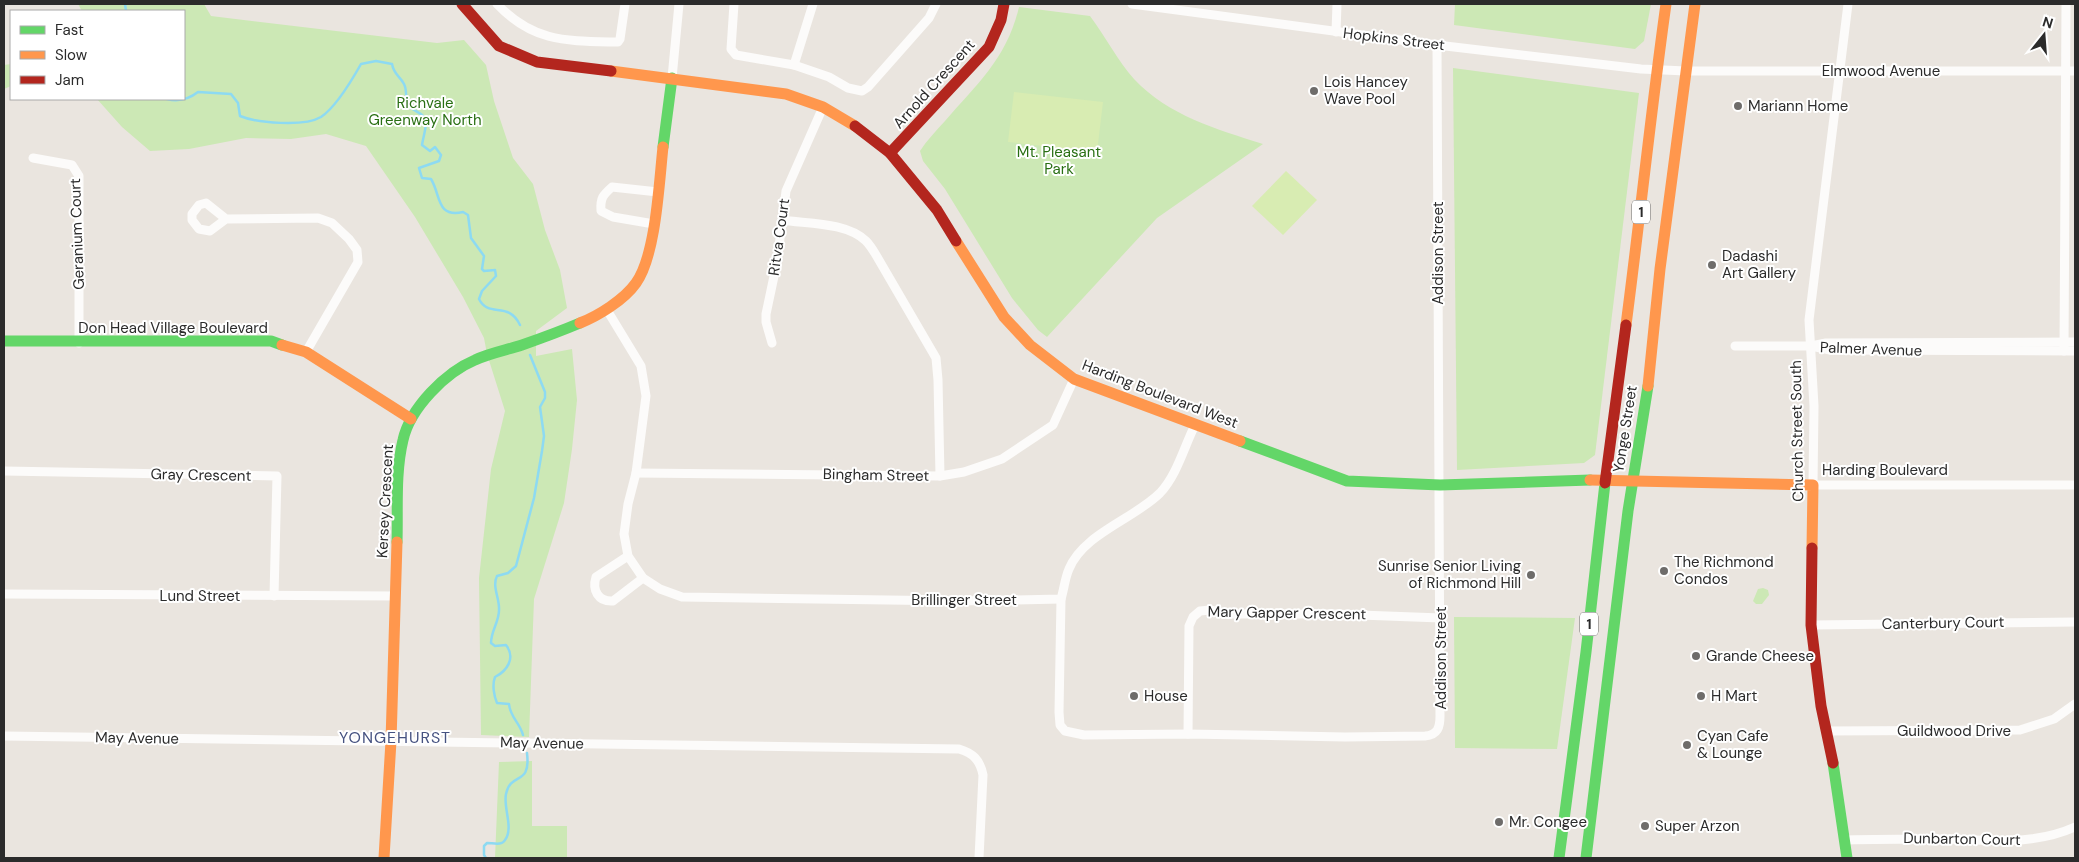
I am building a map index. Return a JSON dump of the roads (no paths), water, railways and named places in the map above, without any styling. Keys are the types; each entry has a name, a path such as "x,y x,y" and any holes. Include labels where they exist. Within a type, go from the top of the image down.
{"street":[{"name":"Harding Boulevard West","path":"462,4 499,46 537,62 786,94 823,107 849,122 890,153 937,210 1004,317 1030,345 1074,379 1347,482 1440,485 1605,480"},
{"path":"497,4 511,19 552,39 618,42 625,4"},
{"path":"672,78 679,4"},
{"path":"734,4 731,49 736,55 794,65 848,88 862,91 868,88 929,18 936,4"},
{"path":"794,65 813,4"},
{"name":"Arnold Crescent","path":"890,153 989,47 1002,20 1004,4"},
{"name":"Hopkins Street","path":"1132,4 1437,45 1657,70 1686,71"},
{"path":"1336,32 1337,4"},
{"name":"Yonge Street","path":"1559,858 1666,4"},
{"name":"Yonge Street","path":"1586,858 1632,482 1648,383 1660,269 1695,4"},
{"name":"Church Street South","path":"1847,858 1846,840 1826,731 1811,625 1814,406 1810,320 1848,4"},
{"path":"2064,347 2066,4"},
{"name":"Addison Street","path":"1061,599 1058,712 1061,728 1074,734 1084,736 1188,734 1345,737 1431,735 1437,732 1440,721 1441,618 1437,347 1437,45"},
{"name":"Elmwood Avenue","path":"1686,71 2075,71"},
{"name":"Kersey Crescent","path":"384,858 391,741 399,459 403,437 411,419 431,392 439,383 461,368 474,360 537,340 589,320 607,310 636,283 651,248 672,78"},
{"name":"Ritva Court","path":"772,343 766,322 766,314 777,262 786,191 823,107"},
{"name":"Geranium Court","path":"33,158 72,165 79,176 79,343"},
{"path":"654,224 613,217 601,211 600,202 602,196 612,187 658,192"},
{"path":"226,219 318,218 332,223 357,250 358,262 306,352"},
{"path":"782,220 824,225 856,234 867,242 876,254 936,358 940,476"},
{"name":"Brillinger Street","path":"607,310 641,366 645,382 646,396 636,473 628,504 624,534 628,556 643,578 660,589 675,594 700,598 960,601 1061,599"},
{"name":"Don Head Village Boulevard","path":"4,342 271,341 306,352 411,419"},
{"name":"Palmer Avenue","path":"2064,347 2075,342"},
{"name":"Palmer Avenue","path":"1735,346 1811,346 1830,350 2064,347 2075,351"},
{"name":"Bingham Street","path":"636,473 940,476 964,472 1002,459 1052,425 1074,379"},
{"path":"1061,599 1069,568 1089,542 1147,504 1161,492 1170,479 1195,425"},
{"name":"Gray Crescent","path":"4,471 277,476 274,596"},
{"name":"Harding Boulevard","path":"1605,480 1813,485 2075,485"},
{"path":"628,556 596,577 594,590 597,596 602,600 613,601 636,586 643,578"},
{"name":"Lund Street","path":"4,594 395,596"},
{"name":"Mary Gapper Crescent","path":"1188,734 1189,626 1193,617 1200,611 1210,610 1228,614 1333,614 1441,618"},
{"name":"Canterbury Court","path":"1811,625 2075,622"},
{"name":"Guildwood Drive","path":"1826,731 2020,730 2054,719 2075,704"},
{"name":"May Avenue","path":"4,736 959,749 976,757 983,775 980,858"},
{"name":"Dunbarton Court","path":"1846,840 1894,838 2021,840 2057,835 2075,827"}],"waterway":[{"path":"125,4 126,10"},
{"path":"185,99 198,92 231,94 238,103 240,116 257,121 280,123 304,122 321,117 327,113 343,93 361,64 376,61 392,64 394,71 404,84 409,106 425,119 426,125 422,145 430,151 435,147 441,155 439,161 419,168 422,178 431,179 441,204 448,212 463,212 468,215 471,238 484,256 482,269 484,271 495,270 496,276 482,291 479,299 488,308 510,313 520,325"},
{"path":"523,735 511,713 509,704 497,703 494,694 495,677 509,664 509,650 506,645 495,646 491,643 499,613 495,588 497,576 508,573 516,566 534,498 542,451 544,436 540,407 545,398 545,392 530,355"},
{"path":"486,858 484,846 487,843 502,843 508,835 506,794 512,783 526,771 527,753"}],"place":[{"name":"Lois Hancey Wave Pool","path":"1314,91"},
{"name":"Mariann Home","path":"1738,106"},
{"name":"Dadashi Art Gallery","path":"1712,265"},
{"name":"The Richmond Condos","path":"1664,571"},
{"name":"Sunrise Senior Living of Richmond Hill","path":"1531,575"},
{"name":"Grande Cheese","path":"1696,656"},
{"name":"House","path":"1134,696"},
{"name":"H Mart","path":"1701,696"},
{"name":"Cyan Cafe & Lounge","path":"1687,745"},
{"name":"Mr. Congee","path":"1499,822"},
{"name":"Super Arzon","path":"1645,826"}],"district":[{"name":"YONGEHURST","path":"395,737"}],"park label":[{"name":"Richvale Greenway North","path":"425,112"},
{"name":"Mt. Pleasant Park","path":"1059,160"}]}
